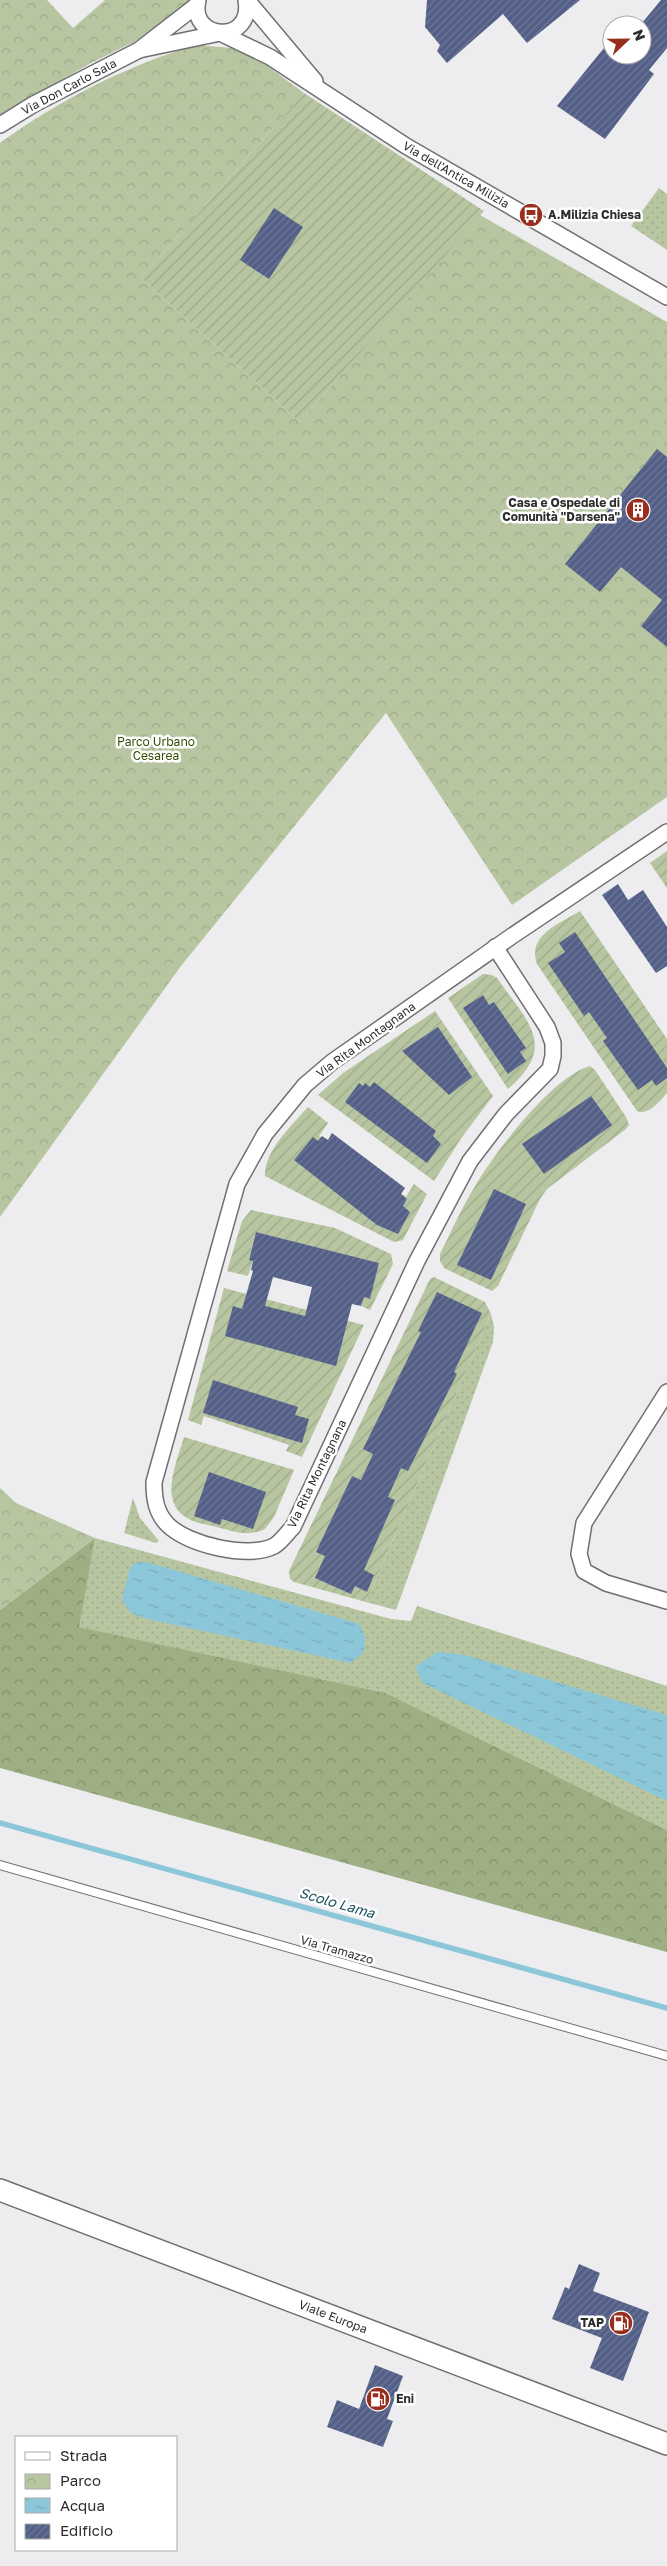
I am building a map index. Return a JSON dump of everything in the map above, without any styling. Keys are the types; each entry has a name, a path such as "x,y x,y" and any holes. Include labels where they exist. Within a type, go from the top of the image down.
{"main road":[{"name":"Viale Europa","path":"0,2190 667,2444"}],"street":[{"name":"Via Don Carlo Sala","path":"139,50 236,29 242,24 246,16 247,0"},
{"name":"Via dell'Antica Milizia","path":"247,0 326,93"},
{"name":"Via Don Carlo Sala","path":"0,125 34,104 139,50 197,3"},
{"name":"Via dell'Antica Milizia","path":"197,3 200,22 206,28 270,57 406,146 667,297"},
{"name":"Via Rita Montagnana","path":"495,947 547,1027 553,1043 553,1056 550,1068 506,1114 470,1161 418,1261 293,1526 274,1546 252,1552 238,1552 187,1538 172,1528 162,1517 154,1500 154,1482 237,1184 265,1134 305,1085 332,1062 495,947 667,832"},
{"path":"667,1392 584,1522 579,1554 584,1571 606,1583 667,1601"}],"lane":[{"name":"Via Tramazzo","path":"0,1866 667,2056"}],"green space":[{"path":"0,0 47,0 73,28 105,0 190,0 188,5 158,30 91,63 0,115"},
{"name":"Parco Urbano Cesarea","path":"197,45 231,48 262,62 304,93 141,278 300,422 480,215 667,322 667,797 512,905 386,713 181,966 0,1217 0,143 45,113 94,86 145,63"},
{"path":"304,93 484,211 300,422 141,278"},
{"path":"659,188 667,194 667,250 631,226"},
{"path":"667,851 667,888 650,863"},
{"path":"580,911 667,1039 667,1093 649,1110 637,1111 537,964 535,954 541,938 555,926"},
{"path":"483,974 492,975 497,978 519,1008 533,1034 535,1046 532,1059 523,1073 508,1089 448,998"},
{"path":"435,1011 493,1096 462,1137 434,1181 318,1095 343,1073"},
{"path":"590,1066 595,1070 626,1117 629,1125 547,1189 540,1199 498,1286 492,1291 444,1268 440,1261 440,1254 472,1191 498,1152 543,1099 575,1073"},
{"path":"308,1107 328,1123 319,1136 406,1197 414,1184 427,1194 403,1240 394,1242 265,1176 269,1157 274,1148"},
{"path":"251,1210 335,1228 391,1254 393,1264 370,1310 361,1306 364,1297 370,1299 378,1263 256,1232 249,1259 253,1261 248,1276 227,1271 242,1221"},
{"path":"434,1277 485,1302 491,1314 366,1602 294,1582 290,1579 289,1571 430,1279"},
{"path":"224,1288 364,1325 302,1457 286,1451 289,1445 204,1416 201,1425 188,1420"},
{"path":"491,1314 494,1327 493,1342 396,1610 366,1602"},
{"path":"184,1437 294,1470 274,1517 265,1529 252,1533 235,1532 194,1521 178,1511 173,1502 171,1491 174,1469"},
{"path":"0,1488 16,1503 95,1538 0,1610"},
{"path":"133,1498 140,1518 159,1541 156,1543 124,1533"},
{"path":"95,1538 391,1619 411,1621 417,1606 667,1686 667,1830 386,1693 78,1627"},
{"path":"95,1538 79,1627 386,1693 667,1830 667,1952 0,1768 0,1610"}],"water":[{"path":"136,1562 150,1563 360,1624 365,1637 364,1652 351,1663 147,1619 131,1613 122,1600 130,1568"},
{"path":"437,1652 465,1655 667,1715 667,1801 423,1683 415,1667"}],"building":[{"path":"427,0 580,0 527,43 503,14 447,63 437,51 440,45 425,27"},
{"path":"661,0 667,0 667,48 649,70 654,74 605,139 557,106 602,50 602,65 652,65 652,15 649,15"},
{"path":"274,208 303,227 269,279 240,260"},
{"name":"Casa e Ospedale di Comunità \"Darsena\"","path":"657,449 667,457 667,647 641,626 662,600 621,567 600,592 565,564"},
{"path":"618,884 628,900 643,890 667,927 667,966 656,973 602,895"},
{"path":"575,932 667,1068 667,1078 656,1086 652,1080 638,1090 603,1041 607,1038 589,1012 584,1016 548,963 565,952 559,943"},
{"path":"483,995 489,1005 494,1002 526,1048 520,1052 526,1061 508,1074 463,1008"},
{"path":"438,1027 472,1077 449,1095 402,1051"},
{"path":"374,1082 436,1131 433,1136 441,1144 427,1163 345,1102 359,1083 363,1086 365,1083 370,1087"},
{"path":"591,1096 612,1125 544,1174 522,1144"},
{"path":"332,1133 405,1188 401,1194 407,1199 403,1206 410,1212 398,1234 377,1225 294,1160 313,1137 318,1141 322,1136 328,1140"},
{"path":"494,1189 526,1204 491,1280 457,1265"},
{"path":"256,1232 379,1263 370,1299 364,1297 361,1306 352,1304 336,1366 225,1336 233,1306 242,1309 253,1271 251,1270 253,1261 249,1260","holes":["273,1277 312,1287 305,1316 265,1306"]},
{"path":"437,1292 482,1313 454,1372 457,1374 408,1471 401,1468 388,1497 395,1500 364,1570 374,1575 367,1592 355,1586 351,1594 315,1578 325,1556 316,1552 352,1476 361,1480 373,1454 363,1449 421,1332 418,1331"},
{"path":"213,1380 298,1407 295,1415 309,1419 302,1443 203,1413"},
{"path":"209,1472 266,1492 253,1529 222,1519 220,1525 194,1516"},
{"path":"579,2264 600,2273 593,2291 649,2312 623,2381 590,2368 602,2338 552,2319 565,2287 569,2289"},
{"path":"375,2365 403,2376 387,2419 393,2421 383,2447 327,2427 337,2400 359,2409"}],"waterway":[{"name":"Scolo Lama","path":"0,1823 667,2008"}],"place":[{"name":"A.Milizia Chiesa","path":"531,215"},
{"name":"Casa e Ospedale di Comunità \"Darsena\"","path":"638,510"},
{"name":"TAP","path":"621,2323"},
{"name":"Eni","path":"378,2399"}]}
